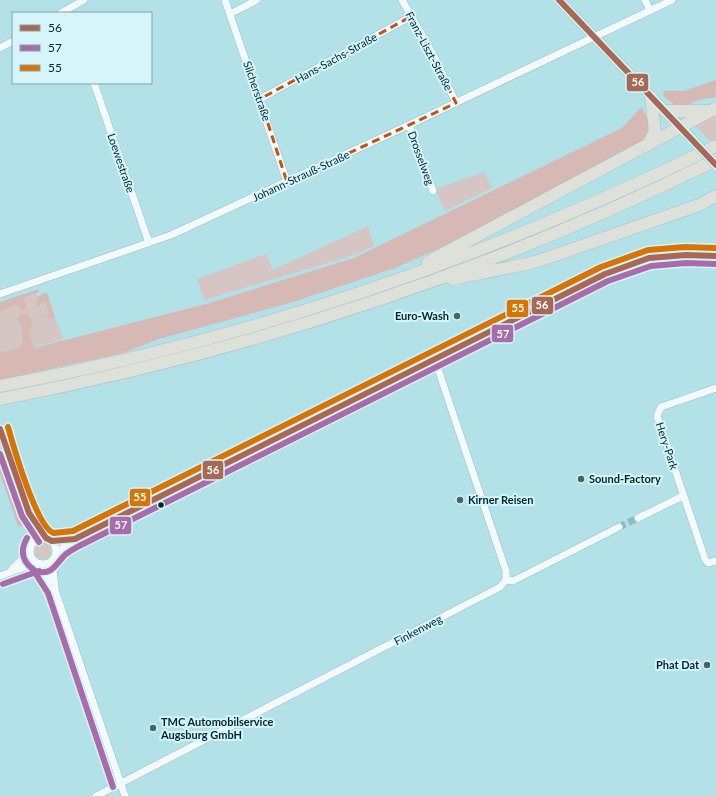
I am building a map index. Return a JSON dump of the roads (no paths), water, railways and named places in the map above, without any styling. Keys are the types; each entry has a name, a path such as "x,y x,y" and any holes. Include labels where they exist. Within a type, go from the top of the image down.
{"highway":[{"path":"648,145 655,131 651,97"},
{"path":"665,112 714,109"},
{"path":"392,281 648,145 685,132 714,109"},
{"path":"0,386 88,368 199,340 297,312 392,281 494,244 580,208 716,146"},
{"path":"0,399 216,349 327,316 423,283 588,219 716,160"},
{"path":"423,283 531,263 574,250 699,205 716,196"},
{"path":"699,205 716,203"}],"main road":[{"path":"559,0 716,165"}],"street":[{"path":"69,11 84,0"},
{"name":"Silcherstraße","path":"225,0 260,99 287,182"},
{"path":"230,14 257,0"},
{"name":"Franz-Liszt-Straße","path":"402,0 435,58 456,103"},
{"path":"645,0 650,10"},
{"name":"Johann-Strauß-Straße","path":"0,294 172,235 456,103 672,0"},
{"name":"Hans-Sachs-Straße","path":"260,99 412,16"},
{"path":"0,48 12,42"},
{"name":"Loewestraße","path":"94,84 149,243"},
{"name":"Drosselweg","path":"409,125 433,191"},
{"path":"56,553 75,539 605,274 649,258 668,256 716,256"},
{"path":"435,360 506,571 506,580 513,581 619,528"},
{"name":"Hery-Park","path":"716,388 661,407 657,416 705,559 708,563 716,561"},
{"path":"0,429 29,513 34,542 30,552 11,571"},
{"path":"638,518 683,496"},
{"path":"29,513 49,540 56,546 56,553 52,561 55,590 125,796"},
{"path":"34,542 39,539 75,539"},
{"path":"30,552 32,558 38,563 55,590"},
{"path":"0,576 38,563 46,564 52,561"},
{"name":"Finkenweg","path":"96,796 500,587 506,580"}],"tunnel":[{"path":"619,527 638,518"}],"place":[{"name":"Euro-Wash","path":"457,316"},
{"name":"Sound-Factory","path":"581,479"},
{"name":"Kirner Reisen","path":"460,500"},
{"name":"Phat Dat","path":"707,665"},
{"name":"TMC Automobilservice Augsburg GmbH","path":"153,728"}]}
